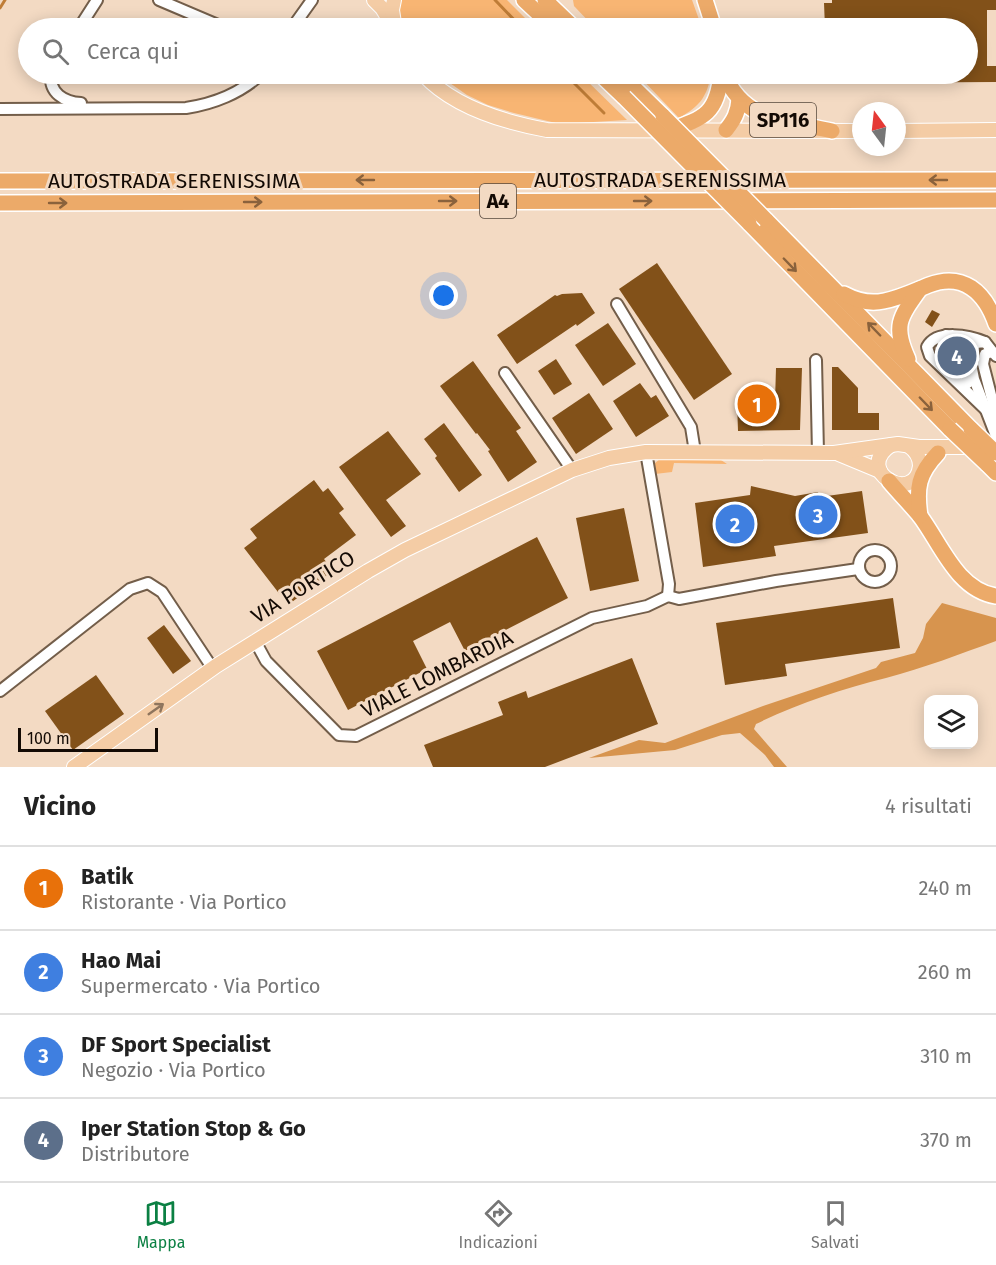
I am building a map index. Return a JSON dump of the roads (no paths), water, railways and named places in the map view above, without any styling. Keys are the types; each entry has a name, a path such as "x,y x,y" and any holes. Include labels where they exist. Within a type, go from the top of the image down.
{"highway":[{"path":"525,0 544,18"},
{"path":"545,0 564,18"},
{"path":"561,0 574,18"},
{"path":"705,0 711,18"},
{"path":"610,84 950,429 994,461"},
{"path":"631,84 971,429 994,461"},
{"name":"SP116","path":"670,130 696,121 711,109 720,84"},
{"name":"SP116","path":"729,84 739,99 752,110 767,116 832,131"},
{"name":"SP116","path":"726,130 738,111 739,99"},
{"name":"AUTOSTRADA SERENISSIMA","path":"0,181 996,180"},
{"name":"AUTOSTRADA SERENISSIMA","path":"0,203 996,200"},
{"path":"836,290 853,299 874,302 895,299 947,280 975,289 987,302 996,324"},
{"path":"912,369 899,340 899,326 920,289"},
{"path":"920,516 918,486 928,464 938,453"},
{"path":"884,476 920,516"},
{"path":"914,478 913,504 920,516 964,579 975,588 996,596"}],"main road":[{"path":"374,0 388,18"},
{"path":"393,18 394,0"},
{"name":"SP116","path":"436,84 474,109 522,126 546,130 852,131"},
{"path":"906,131 996,130"},
{"name":"VIA PORTICO","path":"74,767 216,666 405,550 572,470 609,458 646,452 834,453 898,444 996,447"},
{"path":"884,476 879,462 881,455 891,445"},
{"path":"909,446 916,453 920,464"},
{"name":"VIA PORTICO","path":"834,453 902,484 914,478"},
{"path":"914,478 920,464 938,453 994,461"}],"street":[{"path":"85,18 97,0"},
{"path":"159,0 201,18"},
{"path":"299,18 312,0"},
{"path":"53,84 61,98 68,102 127,104 140,109"},
{"path":"0,109 169,109 200,105 239,90 247,84"},
{"path":"617,304 691,427 695,452"},
{"path":"968,383 963,371 965,342 957,337 943,339 942,358 952,369 978,392"},
{"path":"985,409 930,356 927,347 932,339 957,337 985,342 994,354"},
{"path":"985,342 976,343 974,346 972,369 978,392 996,435"},
{"path":"994,354 985,354 983,364 993,403 996,435"},
{"path":"816,360 818,453"},
{"path":"505,373 572,470"},
{"path":"646,452 669,584 668,596"},
{"name":"VIALE LOMBARDIA","path":"255,641 266,661 339,735 356,736 592,618 647,606 668,596 679,599 858,569"},
{"path":"0,691 130,589 148,583 162,592 211,666 216,666"}],"waterway":[{"path":"0,8 5,0"},
{"path":"495,0 512,18"},
{"path":"575,84 604,113"}],"place":[{"name":"Iper Station Stop & Go","path":"957,356"},
{"name":"Batik","path":"757,404"},
{"name":"DF Sport Specialist","path":"818,515"},
{"name":"Hao Mai","path":"735,524"}]}
